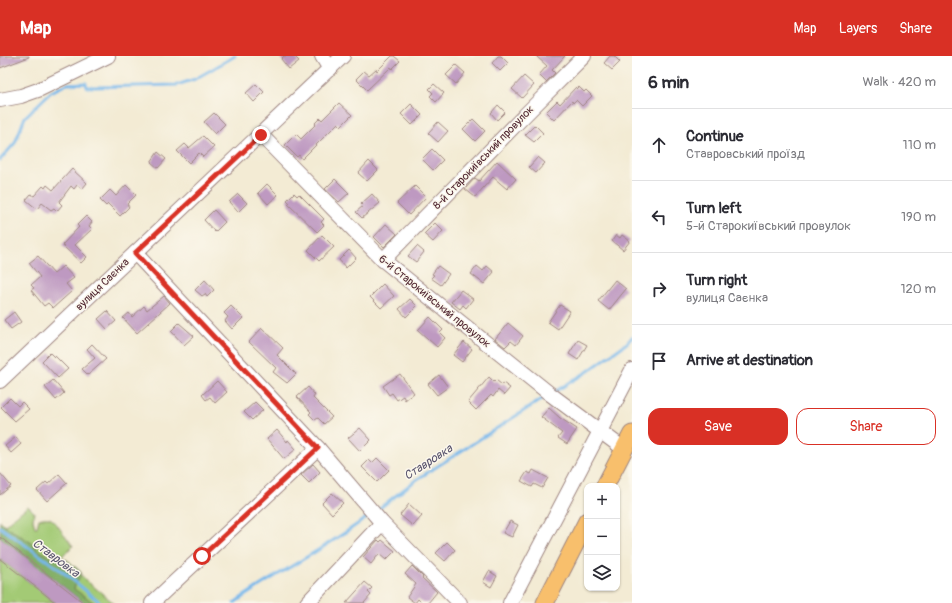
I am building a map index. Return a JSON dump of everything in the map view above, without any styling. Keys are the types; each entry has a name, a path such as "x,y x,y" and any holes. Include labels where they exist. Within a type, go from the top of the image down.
{"main road":[{"path":"607,483 632,434"},
{"path":"545,603 584,527"}],"street":[{"path":"0,100 21,96 38,90 108,56"},
{"path":"322,56 330,68"},
{"name":"вулиця Саєнка","path":"0,381 344,56"},
{"name":"8-й Старокиївський провулок","path":"383,260 584,56"},
{"name":"6-й Старокиївський провулок","path":"261,135 383,260 550,394 600,433 624,449"},
{"path":"135,253 318,448 382,523 460,603"},
{"path":"510,603 632,370"},
{"path":"152,603 318,448"},
{"path":"307,603 382,523"}],"green space":[{"path":"28,506 34,512 33,520 35,527 37,527 39,519 41,518 49,518 54,521 73,546 63,555 62,558 67,560 81,572 81,576 83,578 114,603 84,603 0,521 5,525"},
{"path":"0,521 51,558 62,558 67,560 81,572 74,589 94,603 84,603 0,537"},
{"path":"0,559 56,603 0,603"}],"building":[{"path":"0,56 29,56 29,57 0,68"},
{"path":"284,56 294,56 299,61 289,69 281,59"},
{"path":"392,56 400,61 392,69 391,67 367,90 356,79 364,71 369,75 376,69 377,71"},
{"path":"498,56 501,56 508,63 500,71 492,63"},
{"path":"536,56 565,56 552,70 555,73 546,82 539,75 547,66"},
{"path":"610,56 614,56 620,62 612,70 604,63"},
{"path":"456,65 465,73 456,84 446,75"},
{"path":"524,76 534,85 522,98 512,89"},
{"path":"256,84 264,92 254,102 246,93"},
{"path":"434,84 444,93 436,102 430,96 433,93 429,89"},
{"path":"576,87 577,89 579,87 584,92 586,90 592,96 582,106 576,100 573,103 572,101 554,120 546,112 557,101 560,104"},
{"path":"339,103 352,115 341,126 338,123 302,159 299,155 297,157 285,145 296,134 301,139 320,118 322,120"},
{"path":"411,104 422,115 412,125 401,114"},
{"path":"498,105 505,112 497,120 491,113"},
{"path":"214,113 225,124 215,134 204,122"},
{"path":"473,119 485,131 475,141 463,129"},
{"path":"438,122 448,131 438,142 428,133"},
{"path":"535,125 543,133 534,142 525,135"},
{"path":"203,136 214,147 203,157 199,153 189,163 177,151 185,144 189,148"},
{"path":"432,149 443,160 433,170 422,159"},
{"path":"158,152 166,159 158,168 151,162"},
{"path":"538,157 545,163 536,173 529,167"},
{"path":"369,161 378,170 367,181 358,173"},
{"path":"497,161 516,179 507,189 493,177 475,197 465,189 475,178 479,181"},
{"path":"72,169 87,183 82,189 77,185 74,189 71,186 59,202 62,205 57,211 54,208 51,210 42,203 37,209 26,200 31,194 34,196 43,186 45,188 47,185 53,190"},
{"path":"335,179 349,193 339,202 325,189"},
{"path":"267,184 278,195 268,204 258,193"},
{"path":"126,185 136,195 127,204 129,207 120,216 108,204 106,206 100,200 110,190 116,196"},
{"path":"415,186 426,197 409,215 397,203"},
{"path":"294,193 297,196 299,194 324,219 321,222 324,225 317,232 288,204 290,203 287,200"},
{"path":"238,194 247,203 238,212 229,202"},
{"path":"372,194 380,203 362,218 356,212 363,206 361,204"},
{"path":"214,210 225,222 215,232 204,220"},
{"path":"86,216 92,222 89,226 92,229 75,245 87,257 81,263 62,245 79,227 77,225"},
{"path":"435,223 443,231 433,242 424,234"},
{"path":"386,224 397,234 384,247 374,237"},
{"path":"322,235 334,247 319,261 308,250"},
{"path":"616,235 620,238 622,235 630,241 623,250 612,241"},
{"path":"417,246 424,252 416,262 408,256"},
{"path":"349,250 356,258 346,268 339,260"},
{"path":"38,256 54,274 63,266 74,278 66,284 72,291 53,308 48,303 44,306 31,290 34,288 31,285 40,277 29,263"},
{"path":"438,266 449,274 441,285 431,278"},
{"path":"477,266 483,271 487,266 494,272 484,284 471,274"},
{"path":"205,280 214,290 207,297 205,294 202,296 195,290"},
{"path":"615,280 626,289 609,310 598,301"},
{"path":"383,284 394,296 381,308 370,297"},
{"path":"461,290 473,299 466,308 463,305 460,309 451,302"},
{"path":"164,296 170,303 137,333 123,318 129,313 132,317 144,306 147,310"},
{"path":"410,299 417,306 406,317 399,309"},
{"path":"560,305 570,311 558,329 548,322"},
{"path":"231,306 243,318 232,329 225,321 228,317 224,313"},
{"path":"107,311 116,321 107,329 98,319"},
{"path":"14,312 21,322 11,329 4,320"},
{"path":"430,317 443,330 440,333 445,338 437,347 418,330"},
{"path":"179,323 194,336 184,345 171,331"},
{"path":"508,323 523,336 516,345 511,341 505,347 495,339"},
{"path":"262,328 283,348 277,355 296,374 287,383 273,372 276,368 249,342"},
{"path":"578,340 587,345 578,360 569,354"},
{"path":"464,342 472,349 462,362 453,355"},
{"path":"92,344 106,359 88,375 82,369 95,358 87,349"},
{"path":"50,353 68,369 58,378 42,361"},
{"path":"400,374 414,393 405,400 403,396 397,400 392,393 389,395 383,386"},
{"path":"439,375 448,387 437,395 428,384"},
{"path":"489,377 494,382 496,380 502,385 503,383 510,388 504,395 498,390 493,397 491,395 476,410 468,402"},
{"path":"53,380 64,393 56,400 45,387"},
{"path":"217,381 227,392 215,403 210,397 206,400 202,395"},
{"path":"308,387 315,395 313,398 332,417 324,424 318,418 315,420 309,414 311,412 297,397"},
{"path":"10,398 18,406 22,402 29,409 15,421 1,407"},
{"path":"255,402 263,410 252,420 244,412"},
{"path":"549,408 560,418 577,429 567,444 558,438 562,433 541,417"},
{"path":"360,428 371,440 360,451 348,438"},
{"path":"277,430 287,442 288,440 296,449 284,459 267,439"},
{"path":"16,437 21,444 11,453 5,446"},
{"path":"377,458 389,470 377,482 362,467 369,460 372,463"},
{"path":"313,464 320,472 309,483 301,475"},
{"path":"533,470 548,478 542,488 534,484 532,487 521,481 527,472 531,474"},
{"path":"0,473 11,486 0,495"},
{"path":"59,474 67,483 47,501 37,490 46,482 48,484"},
{"path":"332,493 343,503 332,514 322,503"},
{"path":"409,504 422,516 413,526 400,515"},
{"path":"510,521 518,525 512,537 503,533"},
{"path":"0,537 84,603 56,603 0,559"},
{"path":"378,540 380,542 382,540 395,551 386,560 379,554 371,564 363,557"},
{"path":"447,542 455,550 445,561 436,553"},
{"path":"412,566 437,592 428,603 422,603 418,599 415,603 407,597 416,584 405,574"},
{"path":"489,571 497,576 491,587 483,582"},
{"path":"365,582 372,588 368,592 371,595 364,603 346,603"}],"waterway":[{"path":"0,160 15,143 25,117 51,92 67,84 86,83 87,87 177,85 195,79 235,56"},
{"name":"Ставровка","path":"554,392 587,372 627,343 632,337"},
{"name":"Ставровка","path":"376,511 416,480 547,396"},
{"name":"Ставровка","path":"234,603 337,538 370,515"},
{"name":"Ставровка","path":"0,527 63,572 101,603"}],"route":[{"path":"202,556 318,448 135,253 261,135"}]}
